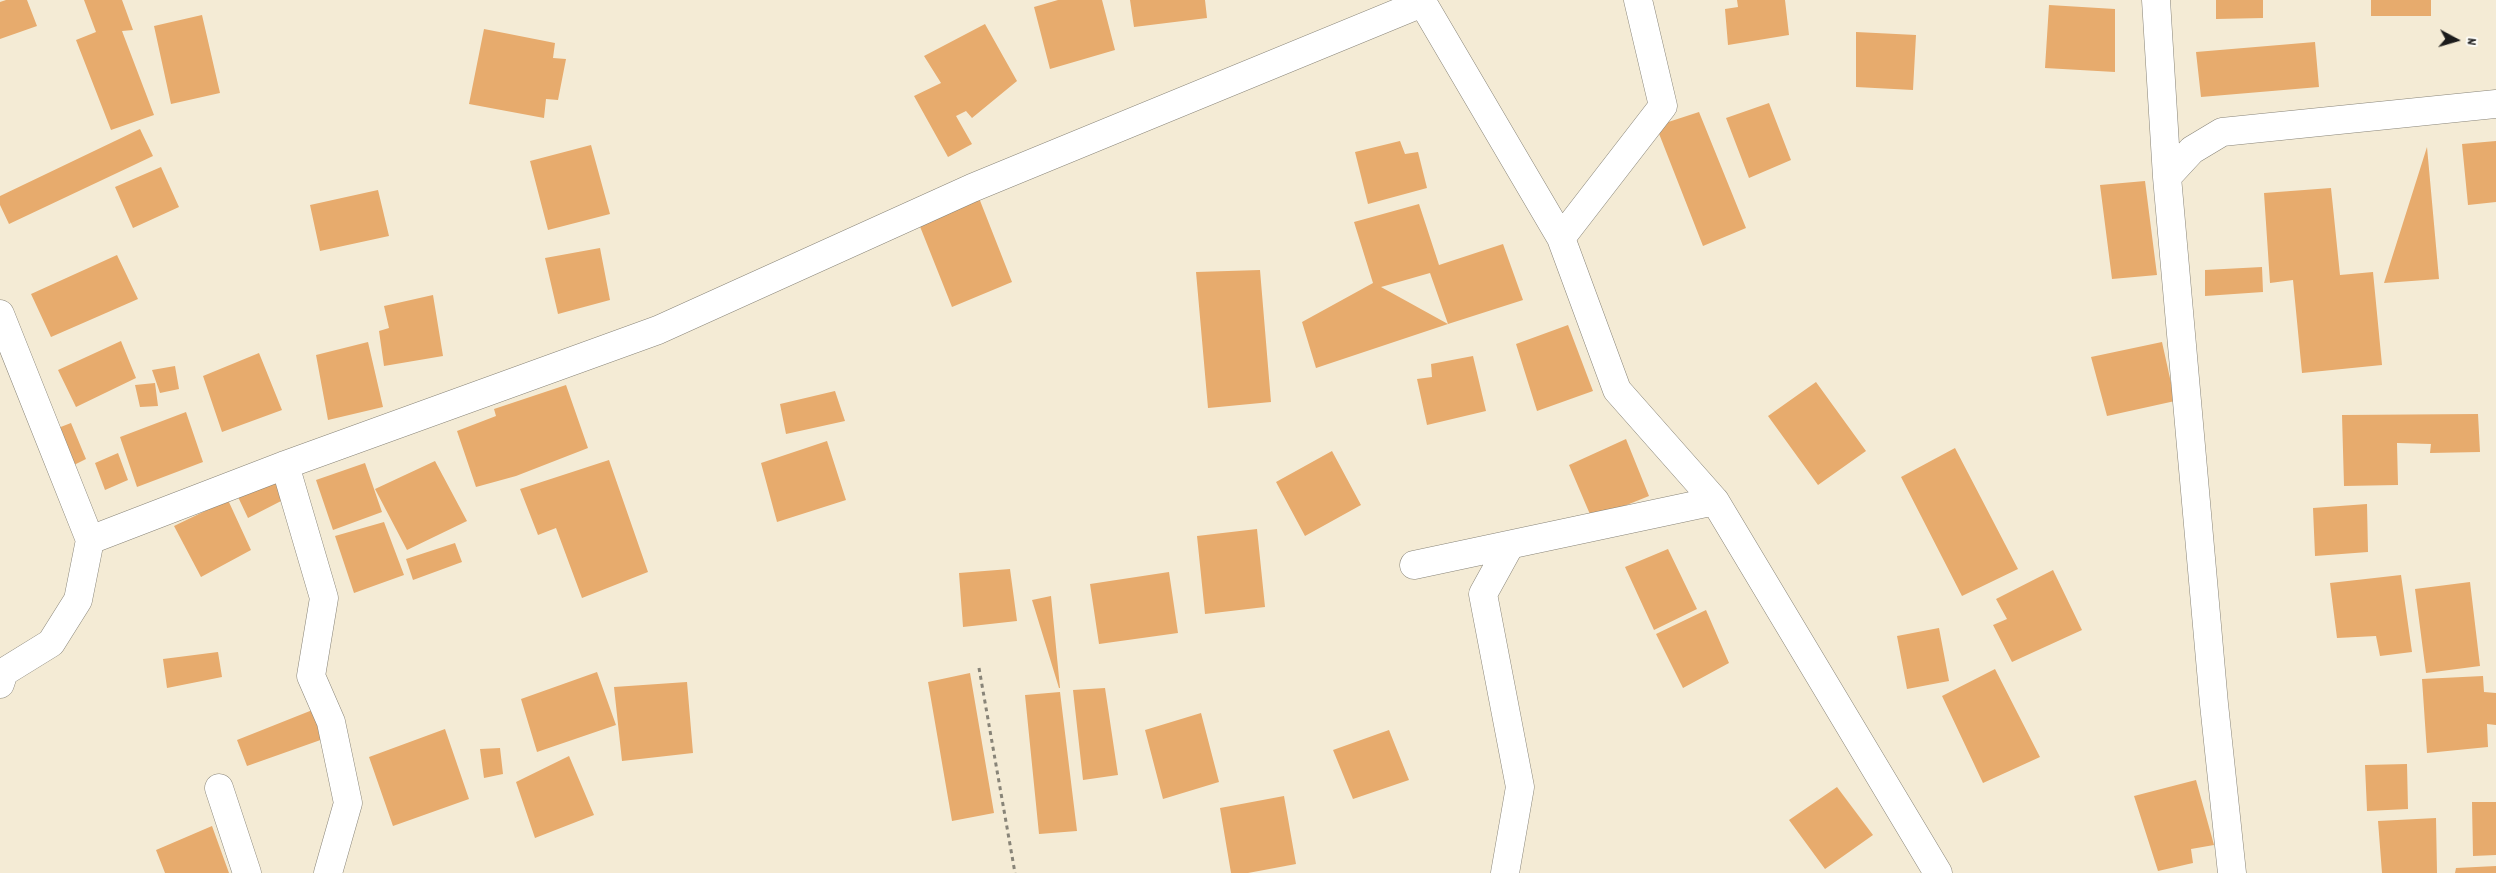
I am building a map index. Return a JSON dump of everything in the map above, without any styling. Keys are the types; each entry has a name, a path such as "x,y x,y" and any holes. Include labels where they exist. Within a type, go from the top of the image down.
{"street":[{"path":"1560,238 1663,106 1638,0"},
{"path":"2156,0 2167,177 2214,704 2232,873"},
{"path":"90,540 285,465 658,330 972,188 1421,1 1560,238 1617,390 1715,501 1938,873"},
{"path":"2167,177 2192,150 2222,132 2496,104"},
{"path":"0,314 90,540 78,600 51,644 4,672 0,684"},
{"path":"285,465 324,598 311,676 331,722 348,803 328,873"},
{"path":"1414,565 1715,501"},
{"path":"1505,873 1520,787 1483,594 1510,545"},
{"path":"219,788 247,873"}],"path":[{"path":"979,668 1015,873"}],"building":[{"path":"6,0 27,0 37,26 0,39 0,2"},
{"path":"84,0 122,0 133,30 122,31 154,115 111,130 76,40 96,32"},
{"path":"1058,0 1102,0 1115,50 1050,69 1034,7"},
{"path":"1130,0 1205,0 1207,18 1134,27"},
{"path":"1737,0 1785,0 1789,35 1728,45 1725,9 1738,7"},
{"path":"2216,0 2263,0 2263,18 2216,19"},
{"path":"2371,0 2431,0 2431,16 2371,16"},
{"path":"2049,5 2115,9 2115,72 2045,68"},
{"path":"202,15 220,93 171,104 154,26"},
{"path":"985,24 1017,81 972,118 966,111 956,116 972,144 948,157 914,96 941,83 924,56"},
{"path":"484,29 555,43 553,58 566,59 558,100 546,99 544,118 469,104"},
{"path":"1856,32 1916,35 1913,90 1856,87"},
{"path":"2315,42 2319,87 2201,97 2196,52"},
{"path":"1769,103 1791,160 1749,178 1726,118"},
{"path":"1699,112 1746,228 1703,246 1656,126"},
{"path":"140,129 153,156 9,224 0,205 0,196"},
{"path":"1400,141 1405,154 1418,152 1427,188 1368,204 1355,152"},
{"path":"2496,141 2496,202 2468,205 2462,144"},
{"path":"591,145 610,214 548,230 530,161"},
{"path":"2427,147 2439,279 2384,283"},
{"path":"161,167 179,207 133,228 115,187"},
{"path":"2145,181 2157,275 2112,279 2100,185"},
{"path":"2331,188 2340,275 2373,272 2382,365 2302,373 2293,280 2270,283 2264,193"},
{"path":"378,190 389,236 320,251 310,205"},
{"path":"979,198 1012,282 952,307 919,224"},
{"path":"1419,204 1439,265 1503,244 1523,300 1316,368 1302,322 1373,283 1354,222","holes":["1430,273 1448,324 1381,287"]},
{"path":"600,248 610,300 558,314 545,258"},
{"path":"117,255 138,299 51,337 31,294"},
{"path":"2262,267 2263,292 2205,296 2205,270"},
{"path":"1260,270 1271,402 1208,408 1196,272"},
{"path":"433,295 443,356 384,366 379,331 389,328 384,306"},
{"path":"1568,325 1593,391 1537,411 1516,344"},
{"path":"121,341 136,378 76,407 58,370"},
{"path":"368,342 383,407 328,420 316,355"},
{"path":"2162,342 2175,401 2107,416 2091,357"},
{"path":"259,353 282,410 222,432 203,376"},
{"path":"1473,356 1486,411 1427,425 1417,379 1432,377 1431,364"},
{"path":"175,366 179,389 160,393 152,370"},
{"path":"1816,382 1866,451 1818,485 1768,416"},
{"path":"155,383 158,406 140,407 135,385"},
{"path":"566,385 588,448 516,476 476,487 457,431 496,416 494,409"},
{"path":"835,391 845,421 786,434 780,404"},
{"path":"186,412 203,462 137,487 120,437"},
{"path":"2478,414 2480,452 2430,453 2431,444 2397,443 2398,485 2344,486 2342,415"},
{"path":"71,423 86,459 70,467 58,428"},
{"path":"1626,439 1649,496 1592,519 1569,465"},
{"path":"827,441 846,500 777,522 761,463"},
{"path":"1955,448 2018,569 1962,596 1901,477"},
{"path":"1332,451 1361,505 1305,536 1276,482"},
{"path":"118,453 128,480 105,490 95,463"},
{"path":"609,460 648,572 582,598 556,528 538,535 520,489"},
{"path":"435,461 467,521 407,550 375,489"},
{"path":"365,463 382,512 333,530 316,480"},
{"path":"275,475 285,499 248,518 238,497"},
{"path":"228,500 251,550 201,577 174,526"},
{"path":"2367,504 2368,552 2315,556 2313,508"},
{"path":"384,522 404,575 354,593 335,536"},
{"path":"1257,529 1265,607 1205,614 1197,536"},
{"path":"455,543 462,562 413,580 406,559"},
{"path":"1668,549 1697,609 1654,630 1625,567"},
{"path":"1010,569 1017,621 963,627 959,573"},
{"path":"2053,570 2082,630 2012,662 1993,625 2007,619 1996,599"},
{"path":"1169,572 1178,633 1099,644 1090,584"},
{"path":"2401,575 2412,652 2380,656 2376,636 2337,638 2330,583"},
{"path":"2470,582 2480,666 2426,673 2415,589"},
{"path":"1051,596 1060,688 1032,600"},
{"path":"1706,610 1729,663 1683,688 1656,634"},
{"path":"1939,628 1949,681 1907,689 1897,636"},
{"path":"218,652 222,677 167,688 163,659"},
{"path":"1995,669 2040,757 1983,783 1942,696"},
{"path":"597,672 616,725 537,752 521,699"},
{"path":"970,673 994,813 952,821 928,682"},
{"path":"2483,676 2484,692 2496,693 2496,725 2487,724 2488,747 2427,753 2422,679"},
{"path":"687,682 693,753 622,761 614,687"},
{"path":"1105,688 1118,775 1083,780 1073,690"},
{"path":"1060,692 1077,831 1039,834 1025,695"},
{"path":"320,707 329,737 247,766 237,740"},
{"path":"1201,713 1219,782 1163,799 1145,730"},
{"path":"445,729 469,799 393,826 369,757"},
{"path":"1389,730 1409,780 1353,799 1333,750"},
{"path":"500,748 503,774 484,778 480,749"},
{"path":"569,756 594,815 535,838 516,782"},
{"path":"2407,764 2408,809 2367,811 2365,765"},
{"path":"2196,780 2214,845 2191,849 2193,863 2158,871 2134,796"},
{"path":"1837,787 1873,835 1825,869 1789,820"},
{"path":"1284,796 1296,864 1248,873 1231,873 1220,808"},
{"path":"2472,802 2496,802 2496,855 2473,856"},
{"path":"2436,818 2437,873 2382,873 2378,821"},
{"path":"212,826 229,873 165,873 156,850"},
{"path":"2496,866 2496,873 2455,873 2456,868"}]}
